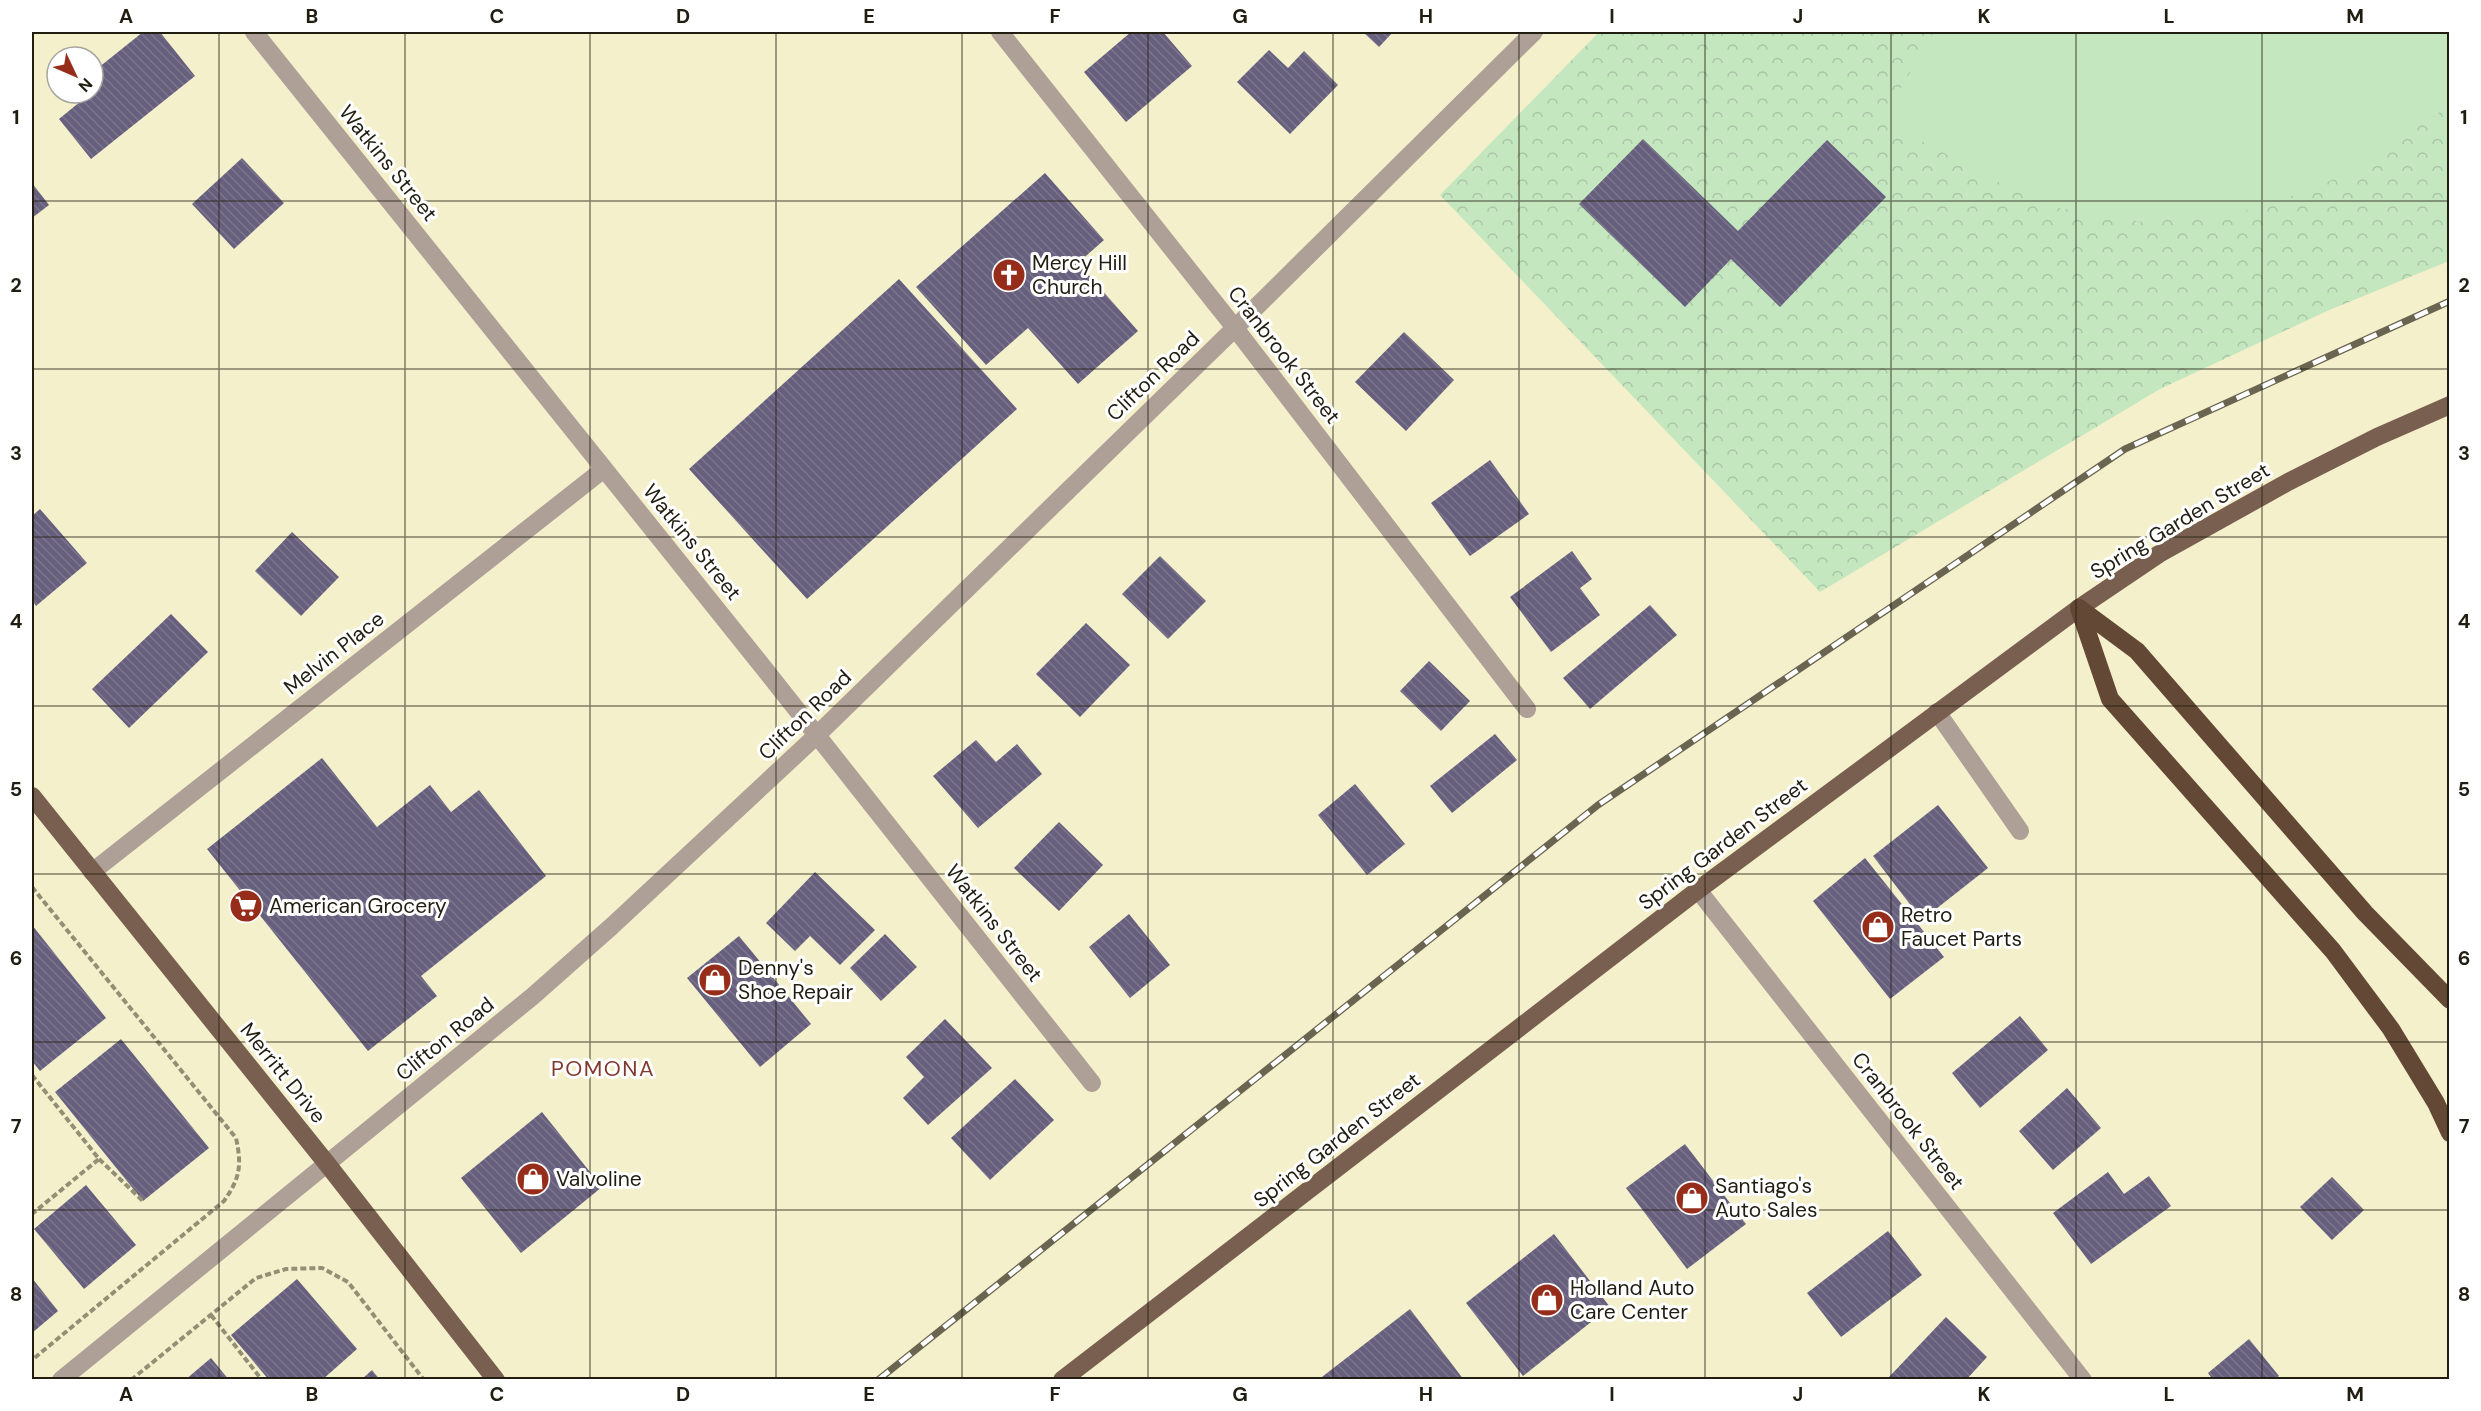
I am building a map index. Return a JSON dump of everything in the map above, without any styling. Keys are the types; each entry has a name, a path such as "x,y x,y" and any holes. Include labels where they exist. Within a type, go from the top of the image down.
{"highway":[{"path":"2079,608 2137,651 2365,913 2450,1000"},
{"path":"2079,608 2110,699 2333,951 2391,1029 2436,1102 2450,1133"}],"main road":[{"name":"Spring Garden Street","path":"1062,1380 1698,890 2079,608 2159,554 2288,482 2377,437 2450,405"},
{"name":"Merritt Drive","path":"32,796 328,1165 496,1380"}],"street":[{"name":"Watkins Street","path":"254,32 1092,1083"},
{"name":"Cranbrook Street","path":"1000,32 1235,328 1527,709"},
{"name":"Clifton Road","path":"61,1380 328,1165 533,996 612,926 816,736 1235,328 1534,32"},
{"name":"Melvin Place","path":"92,872 604,469"},
{"path":"1937,712 2020,831"},
{"name":"Cranbrook Street","path":"1698,890 2083,1380"}],"path":[{"path":"32,887 236,1138 240,1156 237,1182 224,1201 32,1360"},
{"path":"32,1075 99,1159 143,1201"},
{"path":"32,1214 99,1159"},
{"path":"131,1380 256,1278 286,1269 321,1268 348,1282 424,1380"},
{"path":"211,1315 262,1380"}],"green space":[{"path":"1599,32 2449,32 2449,261 2327,311 2160,389 1820,592 1440,195"},
{"path":"1934,32 2449,32 2449,106 2352,172 2260,209 2142,222 2042,205 1882,120"}],"building":[{"path":"143,32 160,32 195,76 91,159 59,119 76,105 105,105 105,62"},
{"path":"1131,32 1163,32 1192,66 1126,122 1084,72"},
{"path":"1363,32 1393,32 1379,47"},
{"path":"1269,50 1288,68 1304,51 1338,85 1290,134 1237,82"},
{"path":"1643,139 1738,231 1827,140 1886,197 1780,307 1731,259 1685,307 1579,204"},
{"path":"242,158 284,203 234,249 192,204"},
{"name":"Mercy Hill Church","path":"1045,173 1104,240 1078,263 1138,331 1078,384 1028,328 986,365 916,287"},
{"path":"32,183 49,205 32,218"},
{"path":"899,279 1017,409 807,599 689,469"},
{"path":"1404,332 1454,380 1406,431 1355,382"},
{"path":"1490,460 1529,514 1470,556 1431,503"},
{"path":"40,509 87,563 36,606 32,600 32,516"},
{"path":"292,532 339,577 301,616 255,571"},
{"path":"1572,551 1592,579 1580,588 1600,615 1551,652 1510,597"},
{"path":"1160,556 1206,601 1168,639 1122,594"},
{"path":"1650,605 1677,635 1590,709 1563,678"},
{"path":"171,614 208,652 129,728 92,689"},
{"path":"1086,623 1130,665 1080,717 1036,674"},
{"path":"1429,661 1470,701 1441,731 1400,691"},
{"path":"1495,734 1517,760 1452,813 1430,786"},
{"path":"976,740 996,762 1017,744 1042,774 978,828 933,776"},
{"path":"322,758 377,827 430,785 451,812 479,790 546,876 421,976 437,996 368,1051 207,849"},
{"path":"1355,784 1405,844 1367,875 1318,815"},
{"path":"1938,805 1988,868 1922,920 1873,856"},
{"path":"1059,822 1103,865 1059,911 1014,868"},
{"path":"1865,858 1944,957 1890,999 1813,901"},
{"path":"815,872 875,930 840,965 810,936 795,951 766,923"},
{"path":"1129,914 1170,965 1130,998 1089,947"},
{"path":"32,925 106,1018 40,1071 32,1061"},
{"path":"885,934 917,967 881,1001 850,968"},
{"path":"739,936 811,1024 760,1067 687,978"},
{"path":"2020,1016 2048,1050 1980,1108 1952,1073"},
{"path":"945,1019 992,1068 928,1125 903,1098 924,1077 906,1057"},
{"path":"121,1039 209,1148 143,1201 55,1092"},
{"path":"1015,1079 1054,1120 990,1180 951,1138"},
{"path":"2067,1088 2101,1128 2053,1170 2019,1131"},
{"path":"542,1112 602,1187 521,1253 461,1178"},
{"path":"1685,1144 1746,1224 1687,1269 1626,1188"},
{"path":"2108,1172 2124,1194 2149,1176 2171,1206 2091,1264 2053,1213"},
{"path":"2332,1177 2364,1210 2332,1240 2300,1207"},
{"path":"86,1185 136,1245 84,1289 34,1229"},
{"path":"1888,1231 1922,1275 1841,1337 1807,1293"},
{"path":"1554,1234 1610,1307 1523,1376 1466,1303"},
{"path":"32,1278 58,1311 32,1333"},
{"path":"297,1279 357,1349 322,1380 269,1380 231,1335"},
{"path":"1410,1309 1464,1380 1318,1380"},
{"path":"1946,1317 1987,1357 1966,1380 1891,1380 1889,1377"},
{"path":"2249,1339 2279,1376 2274,1380 2213,1380 2208,1373"},
{"path":"211,1358 229,1380 185,1380"},
{"path":"372,1370 380,1380 361,1380"}],"railway":[{"path":"878,1380 1598,805 2125,449 2450,301"}],"place":[{"name":"Mercy Hill Church","path":"1009,275"},
{"name":"American Grocery","path":"246,906"},
{"name":"Retro Faucet Parts","path":"1878,927"},
{"name":"Denny's Shoe Repair","path":"715,980"},
{"name":"Valvoline","path":"533,1179"},
{"name":"Santiago's Auto Sales","path":"1692,1198"},
{"name":"Holland Auto Care Center","path":"1547,1300"}],"district":[{"name":"POMONA","path":"603,1068"}]}
